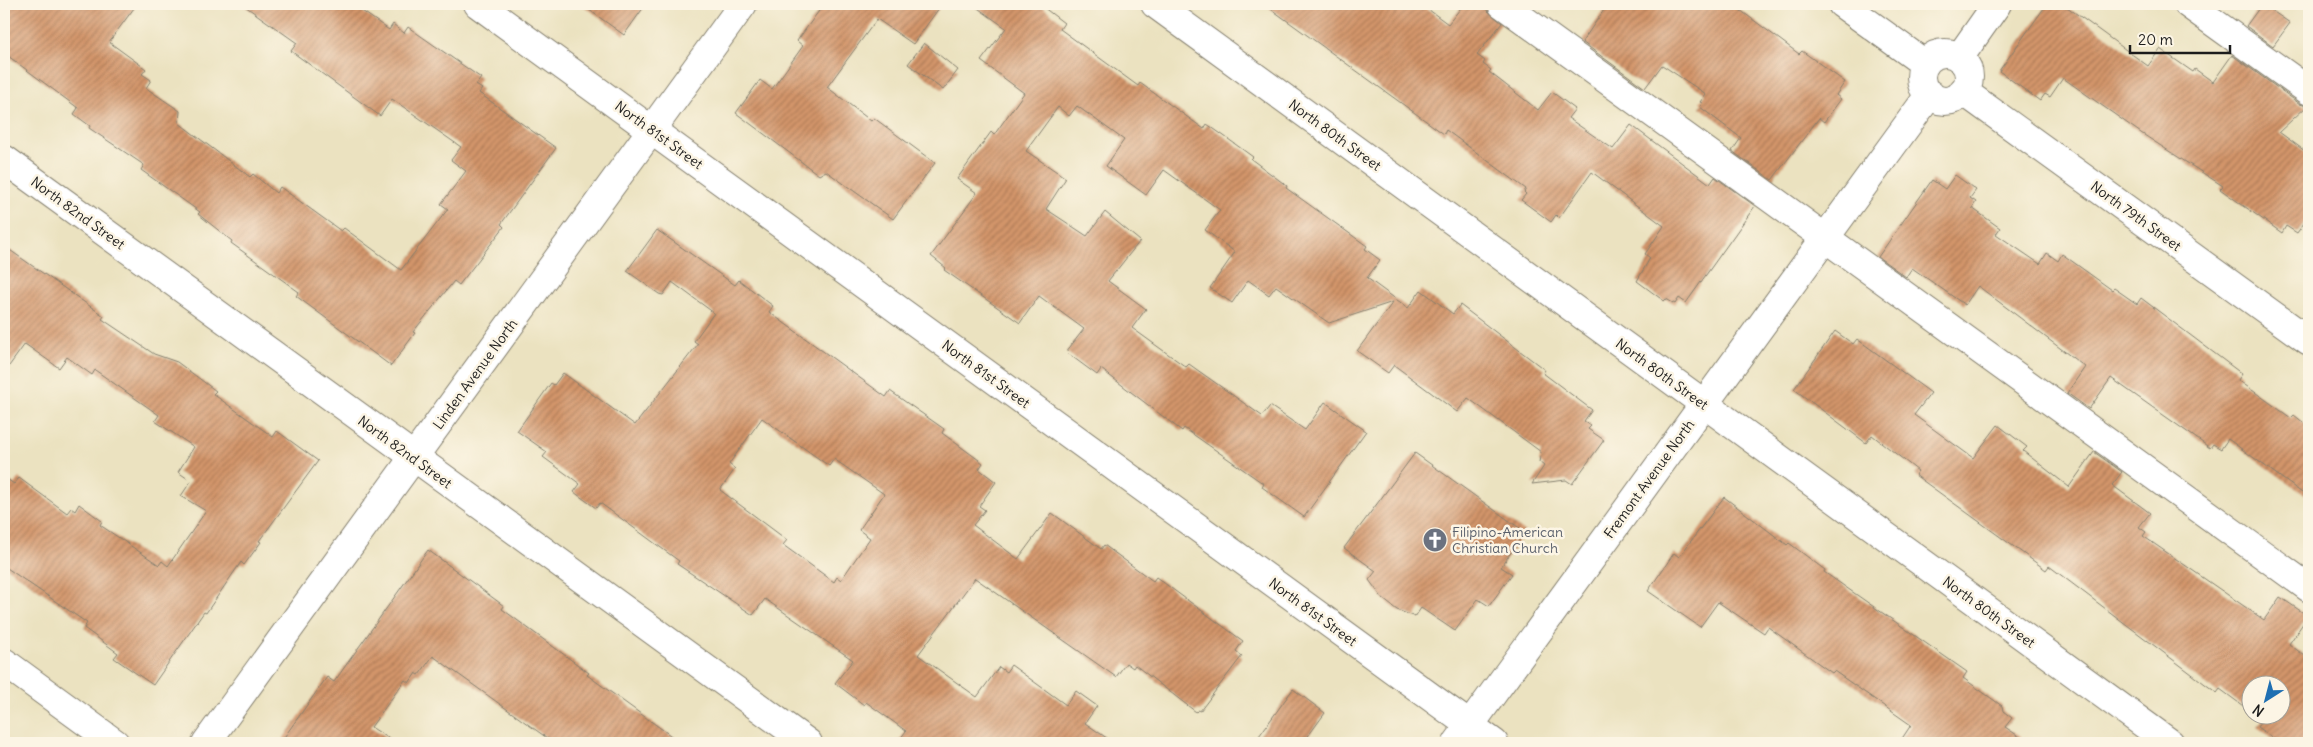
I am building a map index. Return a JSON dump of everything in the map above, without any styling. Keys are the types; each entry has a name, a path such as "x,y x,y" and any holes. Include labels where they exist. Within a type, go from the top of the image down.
{"street":[{"name":"North 81st Street","path":"478,4 651,130 1464,735 1494,743"},
{"name":"Linden Avenue North","path":"206,743 743,4"},
{"name":"North 80th Street","path":"1155,4 2170,743"},
{"path":"1502,4 1824,239 2309,588"},
{"path":"1842,4 1926,64"},
{"path":"1959,58 1997,4"},
{"path":"2188,4 2309,91"},
{"path":"1941,53 1949,53 1959,58 1967,67 1969,74 1964,91 1960,95 1946,100 1938,99 1930,94 1923,83 1921,75 1926,64 1934,56 1941,53"},
{"name":"North 79th Street","path":"1964,91 2309,341"},
{"name":"Fremont Avenue North","path":"1464,735 1930,94"},
{"name":"North 82nd Street","path":"4,160 808,743"},
{"path":"4,662 115,743"}],"building":[{"path":"4,4 137,4 109,42 146,69 142,74 151,80 146,88 180,111 179,123 250,177 253,174 276,193 280,187 341,231 344,228 401,270 448,209 441,204 466,171 451,160 461,147 392,99 380,116 291,51 297,43 242,4 352,4 389,30 393,24 404,33 408,27 481,78 476,85 482,89 479,93 556,148 501,224 504,227 459,285 454,281 413,332 415,333 391,366 296,296 299,292 231,243 232,241 198,214 200,212 141,170 144,165 89,128 90,126 74,114 78,108 4,53"},
{"path":"581,4 646,4 624,35"},
{"path":"824,4 942,4 913,44 877,19 827,87 871,121 874,118 935,163 893,219 826,171 819,175 736,113 760,80 772,89 803,46 797,41"},
{"path":"972,4 1039,4 1064,23 1060,29 1138,86 1140,83 1204,129 1207,124 1224,136 1253,157 1251,159 1287,186 1286,188 1367,246 1365,249 1380,260 1367,278 1408,308 1421,290 1453,314 1460,305 1545,370 1543,373 1592,410 1584,421 1591,426 1588,429 1604,440 1572,484 1566,480 1532,484 1544,466 1539,462 1541,452 1468,398 1457,412 1394,365 1388,373 1357,351 1393,302 1329,323 1276,286 1269,295 1248,280 1232,303 1210,288 1235,252 1205,230 1220,210 1164,170 1146,195 1106,166 1124,140 1077,106 1069,116 1058,107 1026,151 1066,178 1046,209 1087,236 1105,212 1140,241 1108,281 1146,309 1132,328 1186,367 1189,364 1262,416 1270,406 1305,430 1325,402 1366,431 1304,517 1262,487 1264,484 1184,428 1182,431 1101,369 1097,375 1066,352 1084,329 1039,296 1020,323 944,270 946,268 931,256 977,193 957,179 991,132 994,135 1024,93 981,61 1006,28"},
{"path":"1264,4 1421,4 1448,24 1464,4 1487,4 1488,11 1502,23 1477,55 1485,61 1483,64 1491,70 1489,72 1538,110 1552,92 1575,109 1568,118 1613,149 1631,125 1710,184 1715,177 1755,206 1686,303 1679,298 1675,304 1666,299 1664,301 1637,281 1650,258 1645,254 1664,226 1592,172 1559,218 1556,215 1551,222 1521,200 1526,194 1524,192 1526,189 1446,130 1444,134"},
{"path":"1608,4 1732,4 1799,54 1802,51 1845,82 1836,95 1841,99 1824,122 1819,118 1772,180 1732,151 1741,138 1700,107 1702,103 1700,102 1706,94 1662,65 1645,88 1582,42"},
{"path":"2047,4 2063,4 2148,66 2160,49 2193,72 2195,69 2213,82 2232,55 2300,104 2307,106 2279,132 2309,154 2309,216 2297,233 2286,226 2282,233 2220,189 2223,186 2141,133 2063,78 2050,97 2045,94 2040,101 1999,71"},
{"path":"2262,4 2290,23 2273,46 2246,26"},
{"path":"924,43 958,70 943,90 908,64"},
{"path":"1955,175 1976,190 1970,198 1976,202 1972,208 2000,228 1996,234 2040,264 2047,253 2058,261 2062,254 2112,290 2114,288 2137,304 2141,298 2242,374 2238,380 2291,418 2294,415 2309,427 2309,498 2228,439 2221,449 2213,444 2210,448 2111,378 2089,409 2067,393 2085,367 1978,286 1965,305 1912,268 1906,277 1878,257 1932,180 1945,189"},
{"path":"657,230 735,285 739,280 773,306 769,312 886,397 890,391 944,429 942,433 983,463 979,469 996,482 979,506 985,510 973,525 1018,559 1052,513 1101,549 1104,545 1153,581 1156,577 1243,641 1236,651 1242,656 1200,711 1196,712 1135,665 1133,668 1126,663 1116,677 975,578 918,655 977,697 999,667 1006,672 1011,665 1066,705 1076,691 1097,706 1085,723 1114,743 897,743 906,731 866,702 864,705 835,683 853,660 765,599 753,615 677,564 679,561 600,503 596,508 574,492 580,484 543,457 547,452 517,431 551,383 554,385 563,373 635,425 698,344 694,341 714,313 672,282 663,295 627,271","holes":["762,418 829,466 834,459 884,494 859,530 870,538 841,580 837,577 834,582 783,545 787,540 720,490 735,469 729,464"]},
{"path":"4,246 104,316 102,319 154,354 177,362 216,391 213,394 273,437 277,431 318,461 259,541 261,542 244,565 241,562 206,613 204,612 153,685 114,658 118,653 84,628 87,623 4,566 4,477 14,484 19,478 67,513 71,508 75,511 79,504 102,521 100,525 159,565 162,561 168,566 206,511 181,496 191,481 178,472 194,447 155,421 159,415 95,370 92,375 67,357 59,368 25,344 4,373"},
{"path":"1835,331 1853,344 1857,339 1931,393 1914,415 1973,458 1998,425 2027,447 2023,451 2069,487 2094,452 2122,472 2112,485 2150,513 2139,527 2146,532 2143,536 2264,620 2280,597 2308,616 2289,644 2309,659 2309,743 2280,743 2257,727 2260,724 2290,724 2290,674 2240,674 2240,704 2220,689 2217,693 2049,566 2046,570 1915,475 1918,471 1872,435 1866,443 1794,389"},
{"name":"Filipino-American Christian Church","path":"1415,453 1525,532 1501,567 1512,574 1489,606 1478,599 1455,631 1421,608 1415,617 1397,610 1383,599 1369,580 1376,571 1344,548"},
{"path":"1724,497 1787,545 1789,543 1825,570 1824,572 1967,672 1963,678 2002,706 2003,711 2012,718 2005,727 2029,743 1899,743 1911,725 1834,671 1832,673 1768,627 1764,633 1718,602 1700,627 1648,591 1674,553 1679,557"},
{"path":"428,550 504,606 502,609 589,673 587,675 681,743 554,743 433,656 419,675 416,673 409,683 405,680 371,727 396,743 280,743 327,677 334,682"},
{"path":"1293,689 1325,713 1303,743 1254,743"}],"place":[{"name":"Filipino-American Christian Church","path":"1435,540"}]}
